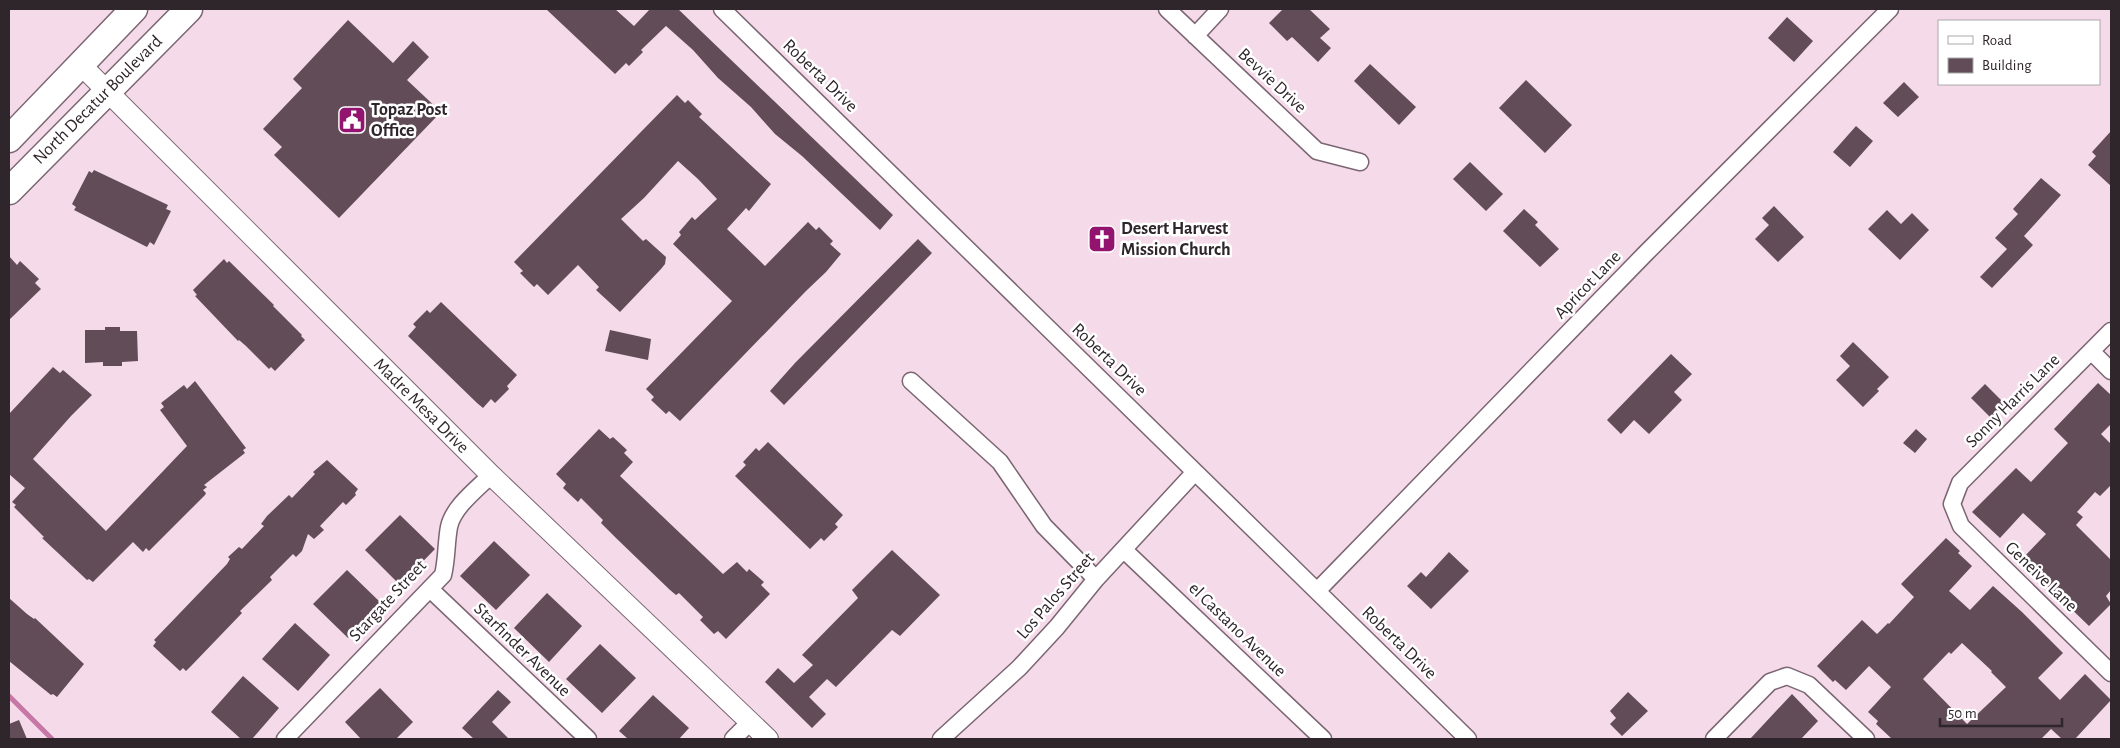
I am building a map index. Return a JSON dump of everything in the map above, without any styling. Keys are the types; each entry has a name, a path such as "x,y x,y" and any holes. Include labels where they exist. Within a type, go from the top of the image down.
{"main road":[{"name":"North Decatur Boulevard","path":"9,139 134,9"},
{"name":"North Decatur Boulevard","path":"9,191 189,9"}],"street":[{"name":"Roberta Drive","path":"722,9 1468,739"},
{"name":"Bevvie Drive","path":"1167,9 1316,150 1360,162"},
{"path":"1195,36 1220,9"},
{"name":"Apricot Lane","path":"1317,591 1645,254 1890,9"},
{"name":"Madre Mesa Drive","path":"81,65 491,474 768,739"},
{"name":"Sonny Harris Lane","path":"1952,504 1960,483 2111,331"},
{"path":"2091,351 2111,371"},
{"path":"911,381 1000,462 1044,526 1096,579"},
{"name":"Los Palos Street","path":"941,739 1019,668 1058,627 1096,579 1195,472"},
{"name":"Stargate Street","path":"285,739 443,575 449,527 454,514 491,474"},
{"name":"Geneive Lane","path":"1952,504 1960,526 2111,674"},
{"name":"el Castano Avenue","path":"1124,550 1322,739"},
{"name":"Starfinder Avenue","path":"430,589 588,739"},
{"path":"1714,739 1770,682 1787,676 1809,685 1866,739"},
{"path":"733,739 750,722"}],"building":[{"path":"546,9 615,9 634,26 650,9 678,9 893,215 880,230 802,156 775,134 751,107 718,78 693,50 666,26 641,50 643,52 629,66 626,63 615,74"},
{"path":"1283,9 1309,9 1330,29 1320,38 1331,48 1318,62 1292,37 1287,41 1269,23"},
{"path":"1787,17 1813,41 1794,62 1768,38"},
{"name":"Topaz Post Office","path":"348,20 393,63 413,41 429,57 407,80 441,112 339,218 274,155 282,147 263,129 302,88 293,79"},
{"path":"1370,64 1416,107 1399,125 1354,81"},
{"path":"1526,80 1572,125 1545,153 1499,108"},
{"path":"1904,82 1919,97 1898,117 1883,103"},
{"path":"677,95 685,103 688,100 702,114 699,117 771,184 749,211 746,208 727,229 765,266 808,222 816,230 819,227 833,241 830,244 841,254 826,272 680,421 669,411 666,414 651,400 654,397 646,389 732,301 673,244 681,235 679,232 692,217 695,220 717,199 698,179 678,161 644,198 621,219 643,241 646,239 666,257 665,264 661,269 620,312 596,290 599,287 578,265 548,295 537,284 534,287 520,273 523,271 514,262"},
{"path":"1856,126 1873,141 1850,167 1833,152"},
{"path":"2111,131 2111,186 2088,165 2096,156 2092,152"},
{"path":"1470,162 1503,194 1486,211 1453,179"},
{"path":"94,170 168,205 166,209 171,211 154,245 150,242 147,247 74,210 76,207 72,204 89,171 92,173"},
{"path":"2041,178 2061,195 2024,236 2033,245 1992,288 1980,277 2007,249 1995,238 2018,214 2013,209"},
{"path":"1774,206 1804,237 1778,262 1755,239 1769,225 1762,218"},
{"path":"1524,209 1538,222 1535,225 1559,249 1540,267 1503,231"},
{"path":"1887,210 1901,224 1912,213 1929,230 1900,260 1868,229"},
{"path":"918,239 932,253 784,405 770,391 795,363"},
{"path":"9,256 17,265 20,261 39,279 35,283 41,289 9,320"},
{"path":"224,259 227,263 229,261 274,305 305,340 275,371 271,367 269,369 246,346 238,341 195,296 197,295 193,290"},
{"path":"441,302 517,375 507,386 509,389 495,403 491,399 483,408 408,336 416,327 413,324 427,310 430,313"},
{"path":"105,327 120,327 120,331 137,331 138,361 122,362 122,366 103,366 103,362 85,363 85,330 105,330"},
{"path":"610,330 651,339 648,360 605,351"},
{"path":"1853,342 1889,377 1877,389 1879,391 1863,407 1836,380 1850,366 1840,356"},
{"path":"1671,354 1692,374 1674,392 1682,400 1649,434 1634,420 1621,434 1607,420"},
{"path":"53,367 60,373 63,370 92,395 33,459 106,531 187,446 160,410 164,407 161,403 184,385 187,389 195,381 246,448 243,450 245,453 204,485 207,487 203,490 206,493 205,495 149,551 146,548 143,552 133,542 93,582 89,579 87,580 42,538 44,537 14,507 16,505 12,502 25,488 9,474 9,414"},
{"path":"2098,383 2111,395 2111,424 2101,434 2111,444 2111,485 2100,496 2095,492 2077,512 2083,517 2076,525 2111,560 2111,590 2106,596 2111,604 2089,626 2021,560 2046,534 2023,513 2000,538 1972,512 2016,468 2031,482 2068,443 2054,429"},
{"path":"1985,384 2005,404 1991,418 1971,398"},
{"path":"599,429 610,439 613,437 627,450 624,453 633,462 620,476 723,574 737,562 747,572 749,569 764,582 761,585 770,594 726,639 718,631 714,634 700,620 703,617 679,593 676,595 670,590 617,539 601,523 603,520 581,498 578,502 563,488 566,484 556,474"},
{"path":"1916,429 1927,439 1915,453 1903,443"},
{"path":"768,442 843,515 835,524 838,527 824,541 821,538 810,549 735,476 746,465 743,462 756,448 759,451"},
{"path":"327,460 358,489 355,493 356,495 346,505 343,502 320,526 324,530 314,539 308,534 302,551 296,557 293,554 270,577 272,580 240,611 242,613 186,671 183,668 180,671 153,646 156,642 154,640 227,564 230,559 228,557 239,547 242,549 264,526 261,524 267,516 289,495 292,498 315,474 313,472"},
{"path":"400,515 435,549 400,585 365,550"},
{"path":"1946,538 1972,566 1949,591 1970,610 1993,586 2063,653 2038,678 2060,700 2085,674 2111,700 2075,739 2062,739 2051,729 2041,739 1892,739 1876,724 1878,721 1868,712 1891,687 1869,666 1846,690 1835,680 1833,682 1817,666 1862,620 1877,634 1889,624 1914,597 1901,584","holes":["1962,643 2006,687 1967,724 1923,679 1949,652 1951,654"]},
{"path":"494,541 530,575 496,610 460,576"},
{"path":"892,550 940,595 900,636 892,630 836,687 827,679 809,697 826,714 812,728 765,682 778,668 794,683 813,665 802,655 858,598 852,590"},
{"path":"1449,552 1469,571 1431,609 1407,586 1421,572 1426,577"},
{"path":"347,570 381,603 348,638 313,604"},
{"path":"547,593 582,626 549,662 514,628"},
{"path":"9,598 27,614 35,618 84,664 57,697 53,694 51,695 9,661"},
{"path":"295,623 330,655 298,691 262,659"},
{"path":"600,644 636,678 602,713 566,679"},
{"path":"243,676 279,708 252,739 241,739 211,712"},
{"path":"380,688 413,722 396,739 361,739 345,722"},
{"path":"498,690 511,702 492,722 509,739 474,739 462,728"},
{"path":"1628,692 1648,711 1622,736 1610,724 1616,718 1610,711"},
{"path":"1792,694 1818,721 1801,739 1750,739"},
{"path":"653,695 689,728 679,739 628,739 619,731"},
{"path":"19,720 27,739 9,739 9,724"}],"waterway":[{"path":"9,696 52,739"}],"place":[{"name":"Topaz Post Office","path":"352,120"},
{"name":"Desert Harvest Mission Church","path":"1102,239"}]}
